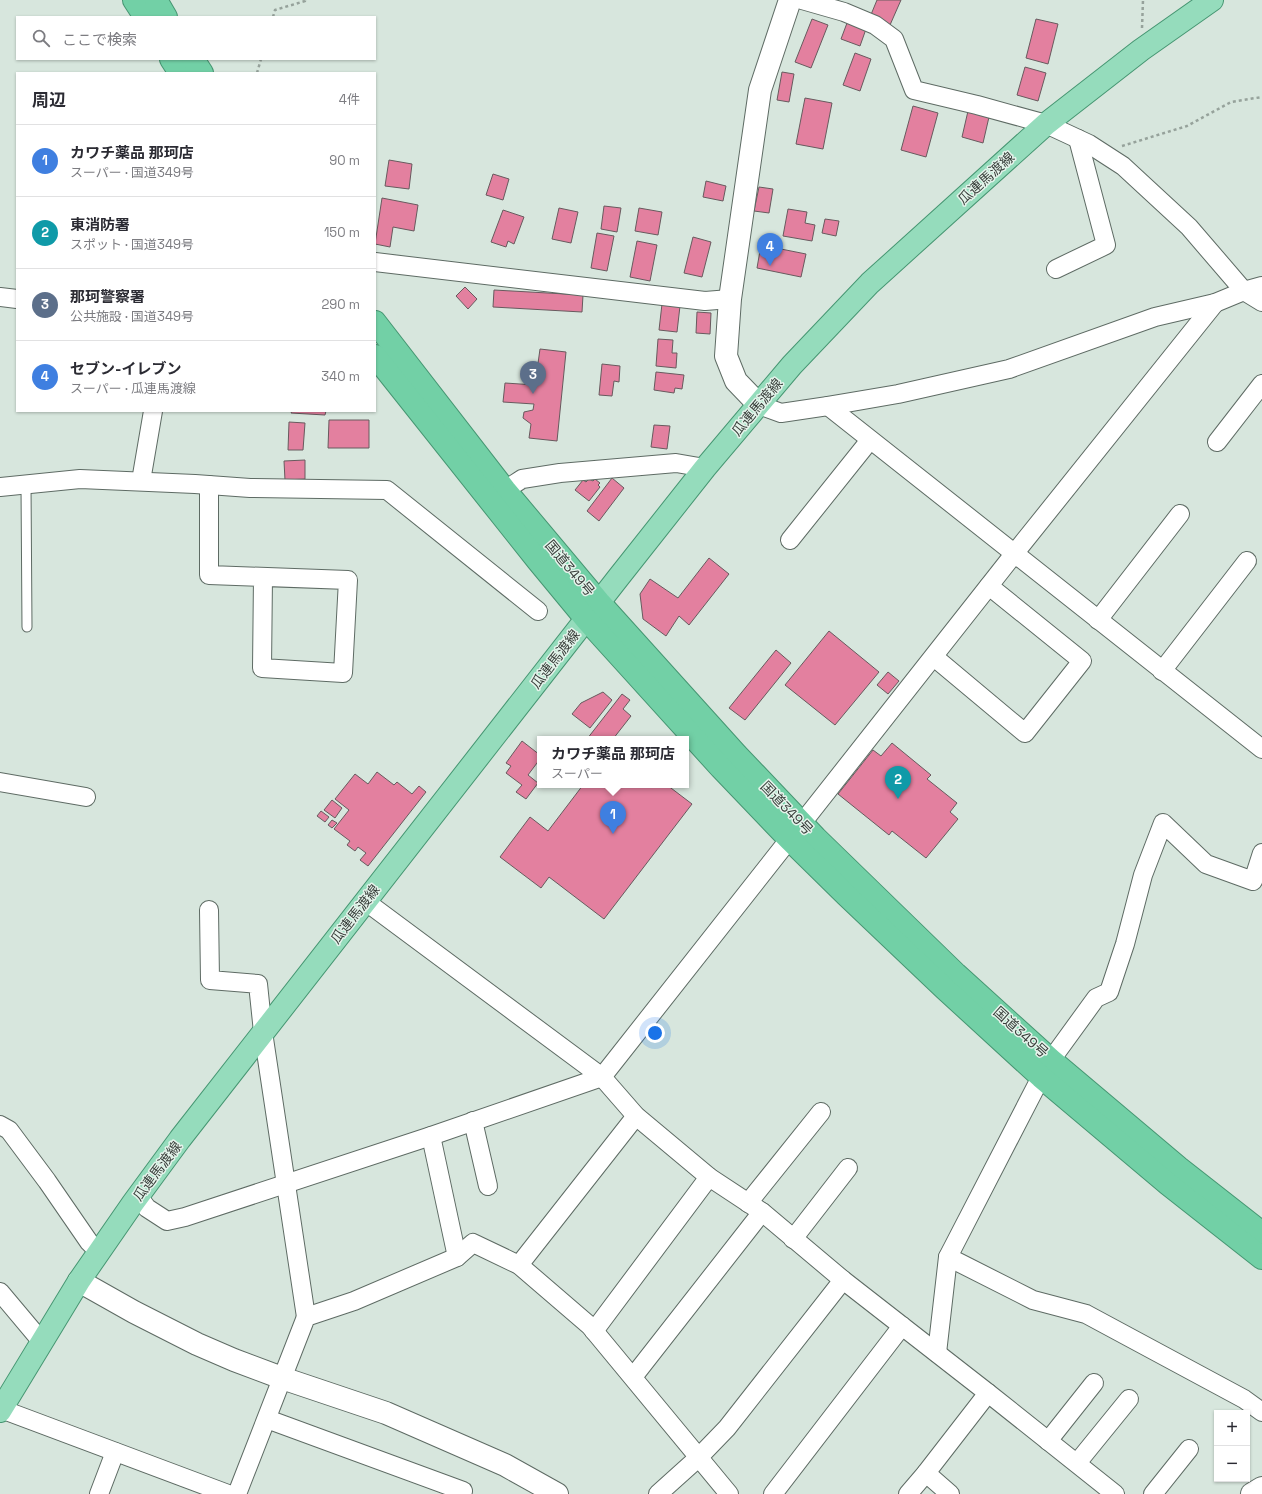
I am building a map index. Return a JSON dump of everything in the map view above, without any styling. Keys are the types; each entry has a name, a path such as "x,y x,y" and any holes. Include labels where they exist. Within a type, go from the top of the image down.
{"highway":[{"path":"134,0 144,16"},
{"path":"156,0 165,16"},
{"path":"172,60 179,72"},
{"path":"194,60 201,72"},
{"name":"国道349号","path":"376,323 505,490 599,602 737,755 795,831 945,990 1262,1233"},
{"name":"国道349号","path":"376,357 533,555 586,619 721,768 795,831"},
{"name":"国道349号","path":"1046,1068 1168,1184 1262,1258"}],"main road":[{"name":"瓜連馬渡線","path":"1,1410 79,1281 138,1196 263,1032 599,602 705,468 792,365 870,283 1046,124 1141,50 1212,0"}],"street":[{"path":"790,0 760,90 730,299 726,356 736,381 759,405 781,413 898,394 1009,369 1155,317 1215,303 1244,291 1262,286"},
{"path":"802,0 844,12 875,25 894,39 914,90 1046,124 1078,138 1101,151 1123,166 1189,227 1244,291 1262,302"},
{"path":"1056,269 1106,245 1078,138"},
{"path":"376,262 705,301 730,299"},
{"path":"0,297 16,299"},
{"path":"138,1196 147,1208 167,1221 185,1217 431,1136 602,1077 1014,554 1215,303"},
{"path":"1217,442 1262,384"},
{"path":"828,406 1262,749"},
{"path":"141,481 153,412"},
{"path":"790,540 870,440"},
{"path":"505,490 522,479 560,473 676,463 705,468"},
{"path":"0,487 80,479 141,481 250,488 387,490 538,610"},
{"path":"209,485 209,575 348,580 343,673 262,668 263,577"},
{"path":"1098,620 1180,514"},
{"path":"1162,670 1247,561"},
{"path":"934,657 1025,733 1082,661 990,586"},
{"path":"0,782 86,797"},
{"path":"937,1353 948,1257 1046,1068 1096,998 1109,992 1125,944 1143,874 1163,824 1206,864 1253,881 1262,852"},
{"path":"365,901 602,1077 636,1116 709,1177 755,1208 842,1280 988,1392 1115,1494"},
{"path":"209,910 210,980 258,984 263,1032 306,1317 237,1494"},
{"path":"632,1377 755,1208 821,1112"},
{"path":"519,1266 636,1116"},
{"path":"473,1121 488,1186"},
{"path":"0,1125 9,1130 47,1181 89,1242 99,1252"},
{"path":"431,1136 457,1257"},
{"path":"793,1239 848,1168"},
{"path":"594,1331 709,1177"},
{"path":"306,1317 354,1300 457,1257 473,1242 519,1266 594,1331 729,1494"},
{"path":"948,1257 1033,1300 1086,1314 1244,1400 1262,1412"},
{"path":"658,1494 698,1458 727,1428 842,1280"},
{"path":"79,1281 134,1312 197,1344 282,1378 386,1413 435,1433 505,1465 557,1494"},
{"path":"0,1292 42,1342"},
{"path":"773,1494 902,1326"},
{"path":"1048,1441 1094,1383"},
{"path":"908,1494 926,1473 988,1392"},
{"path":"1076,1463 1129,1399"},
{"path":"1,1410 228,1494"},
{"path":"267,1419 463,1491 460,1494"},
{"path":"1153,1494 1189,1449"},
{"path":"99,1494 115,1452"},
{"path":"926,1473 950,1494"},
{"path":"1252,1494 1262,1488"}],"lane":[{"path":"26,484 27,627"}],"path":[{"path":"273,16 275,10 305,0"},
{"path":"257,72 261,60"},
{"path":"1101,151 1187,126 1231,102 1262,97"}],"building":[{"path":"877,0 901,0 890,25 870,17"},
{"path":"812,19 828,25 811,68 795,62"},
{"path":"1036,19 1058,24 1048,64 1026,58"},
{"path":"847,23 866,29 860,46 841,39"},
{"path":"855,53 871,59 860,91 843,85"},
{"path":"1025,67 1046,73 1038,101 1017,95"},
{"path":"782,72 794,74 789,102 777,100"},
{"path":"805,98 832,103 823,149 796,144"},
{"path":"913,106 938,113 926,157 901,150"},
{"path":"968,111 989,117 983,143 962,137"},
{"path":"389,160 412,164 409,189 385,186"},
{"path":"493,174 509,179 503,200 486,195"},
{"path":"706,181 726,186 723,201 703,197"},
{"path":"759,187 773,189 769,213 754,211"},
{"path":"382,198 418,205 414,231 393,227 390,247 376,244"},
{"path":"604,206 621,208 617,232 601,229"},
{"path":"559,208 578,212 571,243 552,239"},
{"path":"639,208 662,212 658,235 635,231"},
{"path":"788,209 807,212 805,223 815,225 812,241 783,236"},
{"path":"503,210 524,217 514,244 508,241 506,247 491,242"},
{"path":"825,219 839,221 836,236 822,233"},
{"path":"597,233 614,236 607,271 591,268"},
{"path":"693,237 711,242 702,277 684,273"},
{"path":"637,241 657,245 650,281 630,277"},
{"path":"761,245 806,254 801,277 757,268"},
{"path":"465,287 477,299 468,309 456,296"},
{"path":"494,290 583,295 582,312 493,307"},
{"path":"662,304 680,306 677,332 659,330"},
{"path":"697,312 711,313 710,334 696,333"},
{"path":"658,339 673,340 672,353 677,353 676,368 656,366"},
{"path":"540,349 566,352 557,441 529,438 531,424 523,418 524,412 533,410 534,404 503,402 505,383 535,385"},
{"path":"602,364 620,366 619,382 614,381 612,396 599,395"},
{"path":"656,372 684,375 682,389 675,388 674,393 654,390"},
{"path":"292,412 326,412 325,415"},
{"path":"329,420 369,420 369,448 328,448"},
{"path":"289,422 305,423 303,450 288,450"},
{"path":"654,425 670,426 667,449 651,447"},
{"path":"305,460 305,479 285,480 284,461"},
{"path":"612,478 624,488 599,521 587,511"},
{"path":"589,479 593,481 595,479 600,483 598,485 600,487 589,501 575,490 583,480 586,482"},
{"path":"709,558 729,574 689,625 679,616 666,636 643,619 640,594 650,579 678,598"},
{"path":"829,631 879,672 835,725 785,685"},
{"path":"776,650 791,663 745,720 729,708"},
{"path":"888,672 899,681 888,694 877,685"},
{"path":"603,692 612,700 590,728 572,714 581,703"},
{"path":"622,694 630,700 623,709 631,716 615,736 589,736"},
{"path":"522,741 537,753 537,763 528,775 537,782 537,784 526,799 516,792 522,785 506,773 511,766 506,763"},
{"path":"892,743 931,775 927,779 957,803 950,812 958,819 926,858 892,831 889,835 838,794 873,750 881,756"},
{"path":"377,772 394,785 397,782 412,794 419,786 426,792 368,866 360,860 366,853 358,847 355,851 347,845 350,841 334,829 349,810 335,799 355,774 368,784"},
{"path":"581,788 671,788 692,804 604,919 549,877 541,888 500,857 530,817 548,831"},
{"path":"332,800 342,808 335,818 324,810"},
{"path":"321,811 329,817 325,822 317,816"},
{"path":"332,820 337,823 332,828 328,825"}],"place":[{"name":"セブン-イレブン","path":"770,266"},
{"name":"那珂警察署","path":"533,394"},
{"name":"東消防署","path":"898,799"},
{"name":"カワチ薬品 那珂店","path":"613,834"}]}
